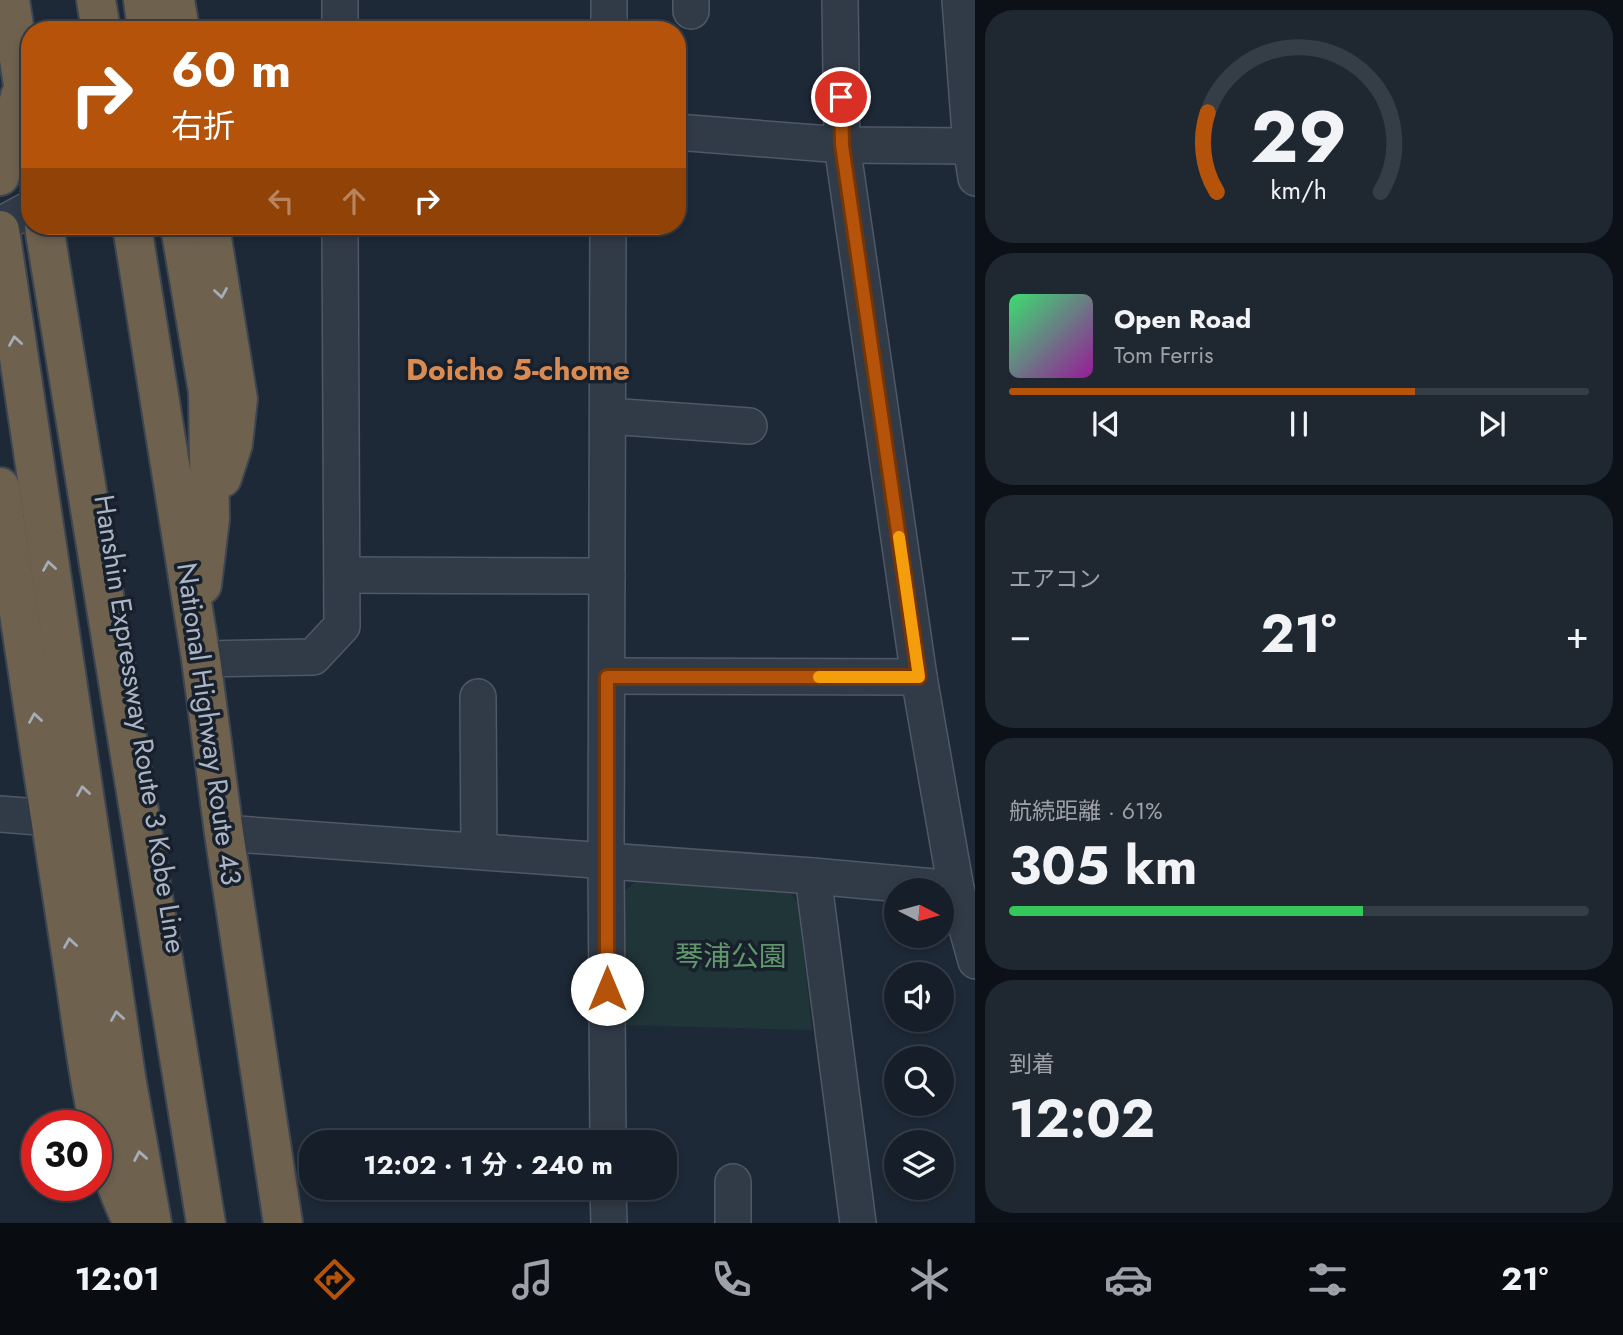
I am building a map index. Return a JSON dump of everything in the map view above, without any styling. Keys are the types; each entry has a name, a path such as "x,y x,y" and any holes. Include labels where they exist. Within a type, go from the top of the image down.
{"highway":[{"path":"0,176 12,85 10,0"},
{"path":"26,0 29,21"},
{"path":"84,0 88,21"},
{"path":"96,0 100,21"},
{"path":"143,0 146,21"},
{"path":"175,0 178,21"},
{"path":"12,85 21,108"},
{"path":"0,228 127,1083 152,1223"},
{"path":"45,235 205,1223"},
{"name":"Hanshin Expressway Route 3 Kobe Line","path":"62,235 219,1223"},
{"name":"Hanshin Expressway Route 3 Kobe Line","path":"121,235 268,1223"},
{"name":"National Highway Route 43","path":"133,235 199,646 224,833 283,1223"},
{"path":"182,235 208,392 210,519 199,646"},
{"path":"210,519 233,444 238,399 211,235"},
{"path":"0,487 98,1119 122,1201 133,1223"}],"street":[{"path":"340,0 340,21"},
{"path":"609,0 609,21"},
{"path":"840,0 842,145 919,677 957,889 971,925 975,961"},
{"path":"686,133 842,145 973,162 960,0"},
{"path":"0,228 21,215"},
{"path":"199,646 313,657 342,626 340,235"},
{"path":"608,235 608,1130"},
{"path":"608,416 750,426"},
{"path":"342,575 607,576"},
{"path":"607,677 919,677"},
{"path":"478,697 479,852"},
{"path":"0,814 50,818"},
{"path":"224,833 957,889"},
{"path":"813,876 858,1223"},
{"path":"733,1182 733,1223"},
{"path":"608,1200 609,1223"}],"green space":[{"name":"琴浦公園","path":"638,880 787,888 798,903 812,1030 624,1025 622,893"}],"slow traffic":[{"path":"819,677 919,677 899,537"}],"district":[{"name":"Doicho 5-chome","path":"518,369"}],"route":[{"path":"607,989 607,677 919,677 842,145 841,97"}]}
